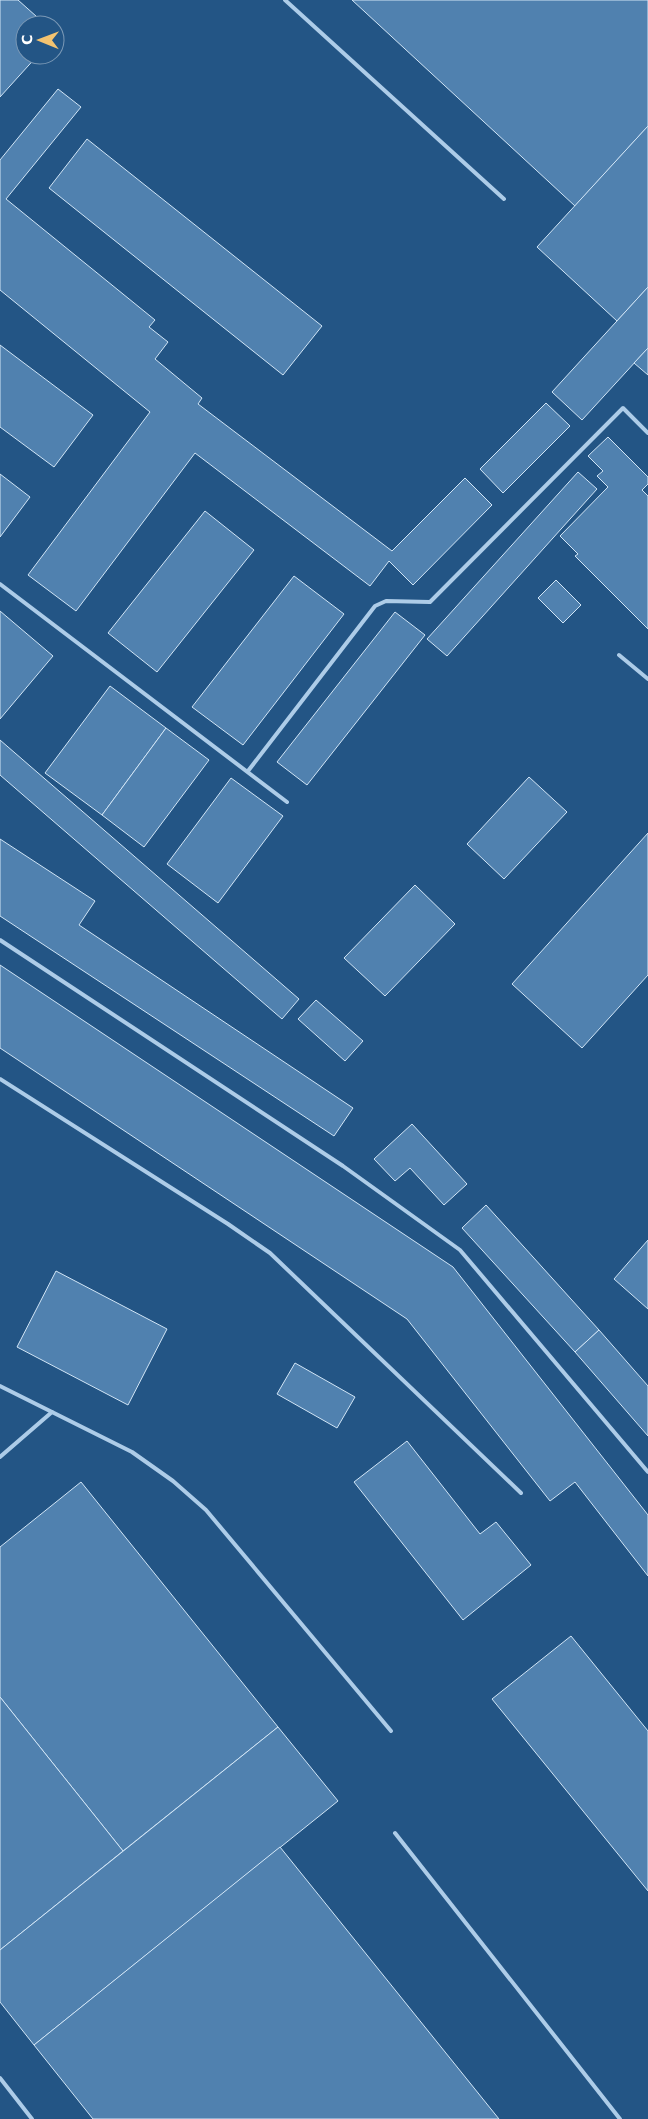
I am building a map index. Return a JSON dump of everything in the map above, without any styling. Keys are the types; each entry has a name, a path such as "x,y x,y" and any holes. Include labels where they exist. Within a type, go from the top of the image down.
{"lane":[{"path":"285,0 504,199"},
{"path":"248,771 375,606 386,601 430,602 623,408 648,433"},
{"path":"0,584 287,802"},
{"path":"619,655 648,679"},
{"path":"0,940 343,1166 460,1250 648,1472"},
{"path":"0,1080 228,1224 270,1253 521,1493"},
{"path":"0,1386 132,1452 173,1481 206,1510 391,1731"},
{"path":"0,1457 52,1412"},
{"path":"395,1833 620,2119"},
{"path":"0,2078 32,2119"}],"building":[{"path":"0,0 18,0 35,15 15,15 15,65 29,65 0,97"},
{"path":"352,0 648,0 648,126 575,206"},
{"path":"58,89 81,107 6,199 155,320 149,327 168,342 155,359 202,398 198,404 392,551 465,478 492,505 413,585 389,561 370,586 195,453 76,611 28,575 150,412 0,290 0,160"},
{"path":"648,126 648,287 617,321 537,247"},
{"path":"87,139 322,326 283,375 49,188"},
{"path":"648,287 648,348 582,420 552,392"},
{"path":"0,345 93,415 54,467 0,427"},
{"path":"648,348 648,375 634,363"},
{"path":"546,403 570,426 503,493 480,469"},
{"path":"608,437 648,477 648,484 642,490 648,496 648,629 575,556 578,554 560,536 608,487 597,476 603,471 588,456"},
{"path":"578,472 597,489 447,656 427,639"},
{"path":"0,474 30,497 0,537"},
{"path":"205,511 254,550 157,672 108,633"},
{"path":"294,576 344,614 243,745 192,707"},
{"path":"556,580 581,605 563,623 538,598"},
{"path":"0,611 53,656 0,719"},
{"path":"395,612 425,635 307,785 277,762"},
{"path":"110,686 166,728 102,815 45,773"},
{"path":"166,728 209,760 144,847 102,815"},
{"path":"0,740 299,999 282,1019 0,775"},
{"path":"529,777 567,812 504,879 467,844"},
{"path":"231,778 283,816 218,903 167,864"},
{"path":"648,833 648,975 582,1048 512,984"},
{"path":"0,839 95,901 79,925 353,1108 334,1136 0,916"},
{"path":"415,885 455,924 385,996 344,958"},
{"path":"0,965 453,1267 648,1515 648,1576 575,1482 550,1501 407,1319 0,1048"},
{"path":"316,1000 363,1041 345,1061 298,1019"},
{"path":"412,1124 467,1184 444,1205 410,1168 395,1181 374,1159"},
{"path":"486,1205 599,1330 575,1352 462,1228"},
{"path":"648,1240 648,1309 614,1279"},
{"path":"56,1271 167,1329 128,1405 17,1347"},
{"path":"599,1330 648,1386 648,1436 575,1352"},
{"path":"295,1363 355,1397 337,1428 277,1394"},
{"path":"407,1441 480,1534 496,1522 531,1565 463,1620 354,1482"},
{"path":"81,1482 278,1727 123,1851 0,1697 0,1547"},
{"path":"571,1636 648,1731 648,1891 492,1699"},
{"path":"0,1697 123,1851 0,1950"},
{"path":"278,1727 338,1801 34,2045 0,2002 0,1950"},
{"path":"280,1847 499,2119 93,2119 34,2045"}]}
